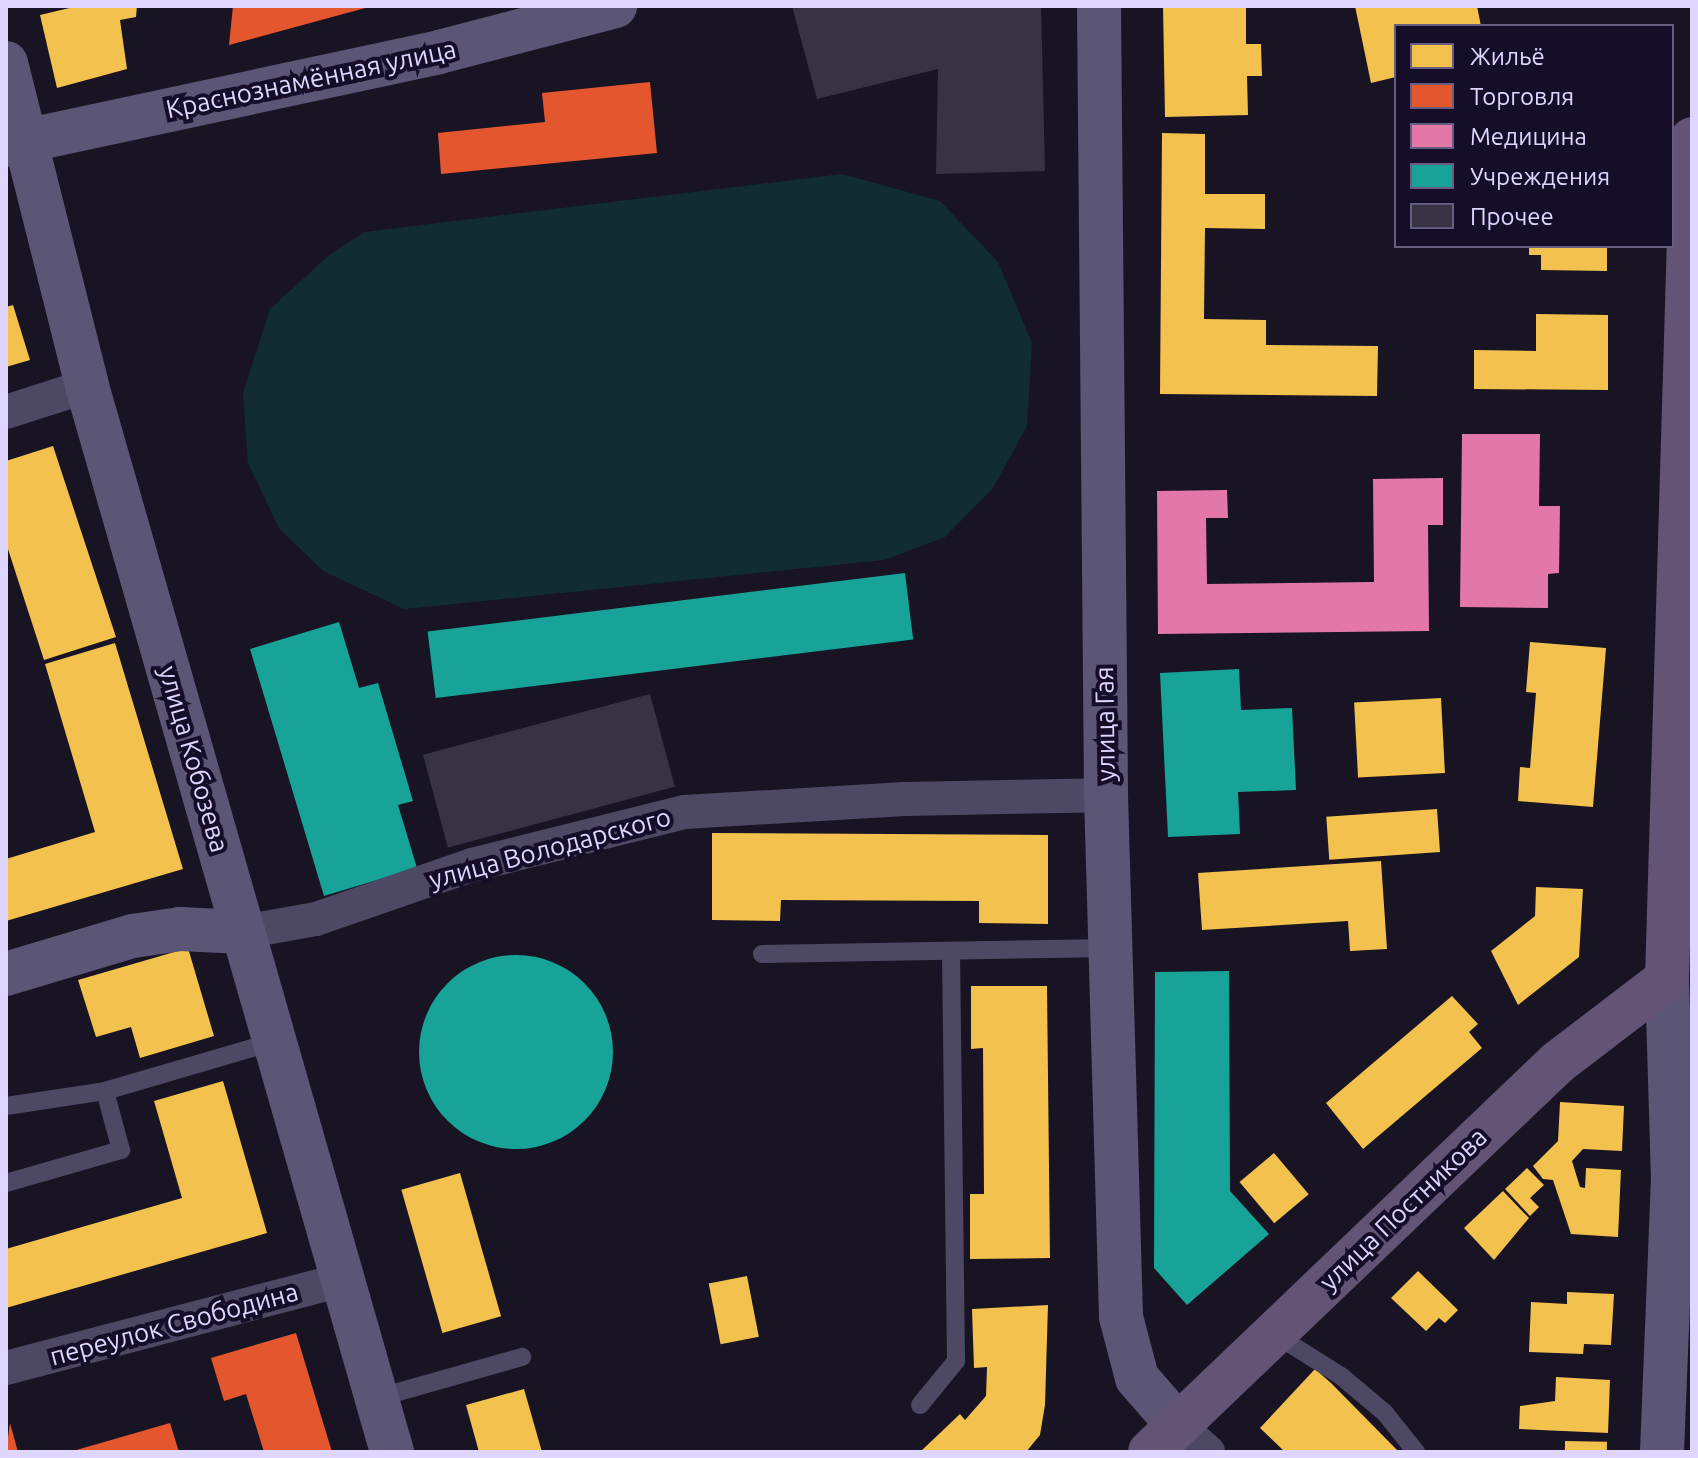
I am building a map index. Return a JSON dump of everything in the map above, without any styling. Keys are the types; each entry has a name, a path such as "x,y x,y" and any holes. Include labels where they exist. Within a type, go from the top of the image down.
{"main road":[{"name":"улица Гая","path":"1099,6 1106,795 1121,1317 1137,1378 1178,1443"},
{"name":"Краснознамённая улица","path":"16,143 439,52 593,9"},
{"name":"улица Кобозева","path":"6,63 16,143 392,1452"},
{"path":"1662,1452 1682,1180 1667,979 1689,430 1692,139"},
{"name":"улица Володарского","path":"6,974 133,936 180,929 243,932"},
{"name":"улица Постникова","path":"1178,1443 1273,1333 1566,1055 1667,979"}],"street":[{"path":"6,412 87,386"},
{"name":"улица Володарского","path":"243,932 316,919 472,865 685,812 905,799 1106,795"},
{"name":"переулок Свободина","path":"6,1368 342,1280"}],"lane":[{"path":"762,954 1110,948"},
{"path":"920,1405 956,1361 951,951"},
{"path":"6,1106 105,1091 276,1041"},
{"path":"6,1183 121,1150 105,1091"},
{"path":"1273,1333 1341,1376 1385,1413 1416,1452"},
{"path":"377,1398 522,1357"}],"green space":[{"path":"842,174 940,201 998,262 1032,343 1027,426 993,488 945,537 884,560 404,609 323,571 279,528 248,463 243,393 270,309 328,256 365,232"}],"building: Жильё":[{"path":"78,6 137,6 136,17 120,20 127,69 57,88 40,15"},
{"path":"1163,6 1246,6 1246,44 1261,44 1262,76 1247,76 1248,115 1165,117"},
{"path":"1355,6 1477,6 1481,24 1394,24 1394,77 1371,83"},
{"path":"1162,133 1205,134 1205,194 1265,194 1265,229 1205,228 1204,319 1266,320 1266,345 1378,346 1377,396 1160,394"},
{"path":"1529,248 1607,248 1607,271 1541,270 1541,255 1529,255"},
{"path":"13,305 30,360 6,367 6,307"},
{"path":"1536,314 1608,315 1608,390 1474,389 1474,350 1536,351"},
{"path":"53,446 116,637 44,660 6,543 6,461"},
{"path":"1530,642 1606,648 1593,807 1518,801 1520,767 1530,768 1536,693 1526,692"},
{"path":"115,643 183,869 6,921 6,859 95,832 45,664"},
{"path":"1441,698 1445,773 1358,777 1354,703"},
{"path":"1437,809 1440,852 1329,860 1326,817"},
{"path":"712,833 1048,835 1048,924 979,923 979,901 781,900 780,921 712,920"},
{"path":"1381,861 1387,949 1350,951 1348,921 1202,930 1198,873"},
{"path":"1536,887 1583,889 1579,957 1518,1005 1491,951 1535,916"},
{"path":"188,948 214,1036 140,1058 131,1027 96,1037 78,980"},
{"path":"971,986 1047,986 1050,1258 970,1259 970,1194 984,1194 983,1048 971,1049"},
{"path":"1452,996 1478,1024 1469,1032 1482,1048 1363,1149 1326,1103"},
{"path":"223,1081 267,1233 6,1308 6,1249 182,1198 154,1101"},
{"path":"1560,1102 1624,1106 1622,1151 1583,1149 1572,1161 1580,1187 1585,1188 1586,1168 1621,1170 1618,1237 1571,1234 1553,1180 1543,1179 1533,1166 1558,1141"},
{"path":"1274,1153 1309,1194 1274,1223 1240,1182"},
{"path":"1527,1168 1544,1185 1530,1198 1539,1207 1530,1216 1505,1189"},
{"path":"460,1173 501,1316 442,1333 401,1190"},
{"path":"1503,1191 1529,1218 1494,1260 1464,1228"},
{"path":"1418,1271 1458,1310 1445,1323 1439,1318 1426,1331 1391,1298"},
{"path":"747,1276 759,1337 721,1344 709,1283"},
{"path":"1567,1292 1614,1294 1611,1345 1584,1344 1583,1354 1529,1352 1531,1302 1567,1304"},
{"path":"1048,1305 1045,1405 1040,1435 1026,1452 920,1452 960,1414 965,1420 986,1396 987,1367 974,1368 972,1309"},
{"path":"1315,1369 1399,1452 1285,1452 1260,1428"},
{"path":"1556,1377 1610,1380 1608,1433 1519,1429 1520,1406 1555,1401"},
{"path":"524,1389 542,1452 479,1452 466,1405"},
{"path":"1565,1441 1607,1442 1607,1452 1565,1452"}],"building: Торговля":[{"path":"233,6 369,6 369,7 229,45"},
{"path":"650,82 657,153 441,174 438,133 545,122 542,93"},
{"path":"296,1333 332,1452 264,1452 246,1394 224,1401 211,1358"},
{"path":"10,1423 18,1452 6,1452"},
{"path":"170,1423 179,1452 73,1452 73,1451"}],"building: Медицина":[{"path":"1462,434 1540,434 1539,506 1560,506 1559,573 1548,574 1548,608 1460,607"},
{"path":"1443,478 1443,525 1428,525 1429,631 1158,634 1157,491 1227,490 1228,518 1206,518 1207,584 1374,582 1373,479"}],"building: Учреждения":[{"path":"905,573 913,640 436,698 428,632"},
{"path":"339,622 359,688 378,683 413,801 398,805 417,868 324,896 250,649"},
{"path":"1239,669 1241,710 1292,708 1296,790 1238,792 1240,834 1168,837 1160,673"},
{"path":"516,955 553,962 585,983 606,1015 613,1052 606,1089 585,1121 553,1142 516,1149 479,1142 447,1121 426,1089 419,1052 426,1015 447,983 479,962"},
{"path":"1229,971 1230,1191 1269,1234 1187,1305 1154,1268 1155,972"}],"building: Прочее":[{"path":"792,6 1041,6 1045,171 936,174 938,69 817,99"},
{"path":"650,694 675,787 448,848 423,755"}]}
